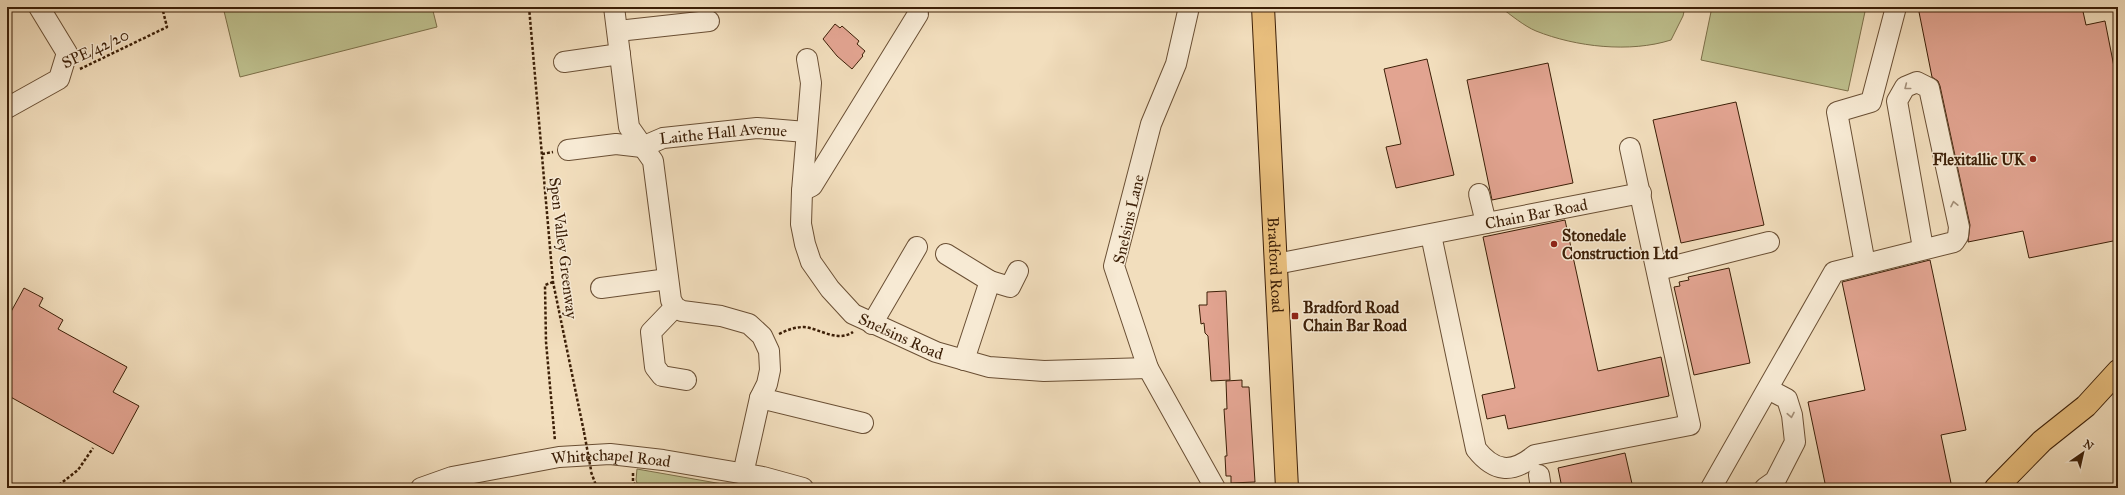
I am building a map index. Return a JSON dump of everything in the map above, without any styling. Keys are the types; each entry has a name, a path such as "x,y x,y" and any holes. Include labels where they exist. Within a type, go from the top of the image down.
{"main road":[{"name":"Bradford Road","path":"1263,7 1287,488"},
{"name":"Bradford Road","path":"1264,41 1269,7"},
{"path":"1996,488 2042,441 2086,406 2118,371"}],"street":[{"path":"7,108 59,79 67,53 39,7"},
{"name":"Laithe Hall Avenue","path":"614,7 629,127 653,161 671,300 674,307"},
{"name":"Snelsins Lane","path":"1189,7 1176,64 1151,124 1114,266 1148,368 1215,488"},
{"path":"1865,264 1837,112 1871,102 1896,7"},
{"path":"802,191 812,186 918,14"},
{"path":"618,31 709,20"},
{"path":"564,62 620,54"},
{"name":"Snelsins Road","path":"808,59 811,82 802,191 801,224 804,244 811,262 830,289 853,314 869,323 936,352 989,367 1044,371 1148,368"},
{"path":"1716,486 1768,389 1834,272 1924,248 1954,242 1958,236 1959,227 1929,88 1917,82 1910,84 1900,94 1897,101 1924,248"},
{"name":"Laithe Hall Avenue","path":"568,150 616,144 642,147 663,138 749,129 806,132"},
{"path":"1431,235 1476,448 1486,461 1500,468 1504,468 1525,463 1535,455 1690,425 1658,270 1630,148"},
{"name":"Chain Bar Road","path":"1276,264 1641,193"},
{"path":"1479,194 1486,223"},
{"path":"1658,270 1769,242"},
{"path":"869,323 917,247"},
{"path":"946,254 990,281 1010,287 1018,271"},
{"path":"601,288 668,279"},
{"path":"964,360 990,281"},
{"path":"686,380 662,376 655,367 651,332 674,307 682,311 721,316 749,324 762,336 769,351 770,370 767,384 760,398 743,474"},
{"path":"1765,488 1775,481 1795,442 1792,415 1787,399 1768,389"},
{"path":"760,398 863,423"},
{"name":"Whitechapel Road","path":"421,488 454,483 559,457 610,454 743,474 803,488"}],"path":[{"name":"SPE/42/20","path":"59,79 167,27 162,7"},
{"name":"Spen Valley Greenway","path":"529,7 553,282 591,470 597,488"},
{"path":"553,282 545,285 546,342 554,438 559,457"},
{"path":"766,343 781,333 795,328 806,327 832,335 848,335 869,323"},
{"path":"55,488 78,470 93,448"},
{"path":"633,467 633,481 636,488"}],"green space":[{"path":"223,7 432,7 437,27 240,77"},
{"path":"1500,7 1685,7 1683,16 1671,40 1655,44 1621,47 1585,44 1552,37 1527,26"},
{"path":"1712,7 1866,7 1848,91 1701,60"},
{"path":"637,469 745,488 639,488 636,480"}],"building":[{"name":"Flexitallic UK","path":"1918,7 2082,7 2086,25 2105,21 2118,87 2118,240 2029,258 2023,231 1968,242 1970,225 1940,86 1938,81 1932,77"},
{"path":"835,24 840,28 842,26 859,41 857,44 865,51 862,55 863,56 852,69 837,56 823,39"},
{"path":"1427,59 1454,175 1396,188 1386,147 1401,144 1384,69"},
{"path":"1548,63 1573,183 1492,200 1467,80"},
{"path":"1736,102 1764,225 1681,243 1653,120"},
{"path":"1565,220 1598,371 1661,357 1669,396 1508,429 1505,415 1487,419 1482,395 1515,388 1483,237"},
{"path":"1930,260 1966,430 1941,435 1952,488 1826,488 1808,402 1865,390 1842,282"},
{"path":"1729,268 1750,363 1694,375 1674,287 1680,286 1679,282 1689,280 1688,277"},
{"path":"24,288 43,298 39,306 63,320 58,329 127,367 113,392 139,406 113,454 7,395 7,319"},
{"path":"1226,291 1230,380 1211,381 1208,336 1205,333 1204,323 1201,324 1199,305 1207,305 1207,292"},
{"path":"1242,380 1242,387 1249,387 1255,482 1231,483 1231,476 1226,476 1225,456 1227,456 1224,409 1227,409 1226,381"},
{"path":"1625,453 1633,488 1562,488 1558,468"}],"place":[{"name":"Flexitallic UK","path":"2033,159"},
{"name":"Stonedale Construction Ltd","path":"1554,244"},
{"name":"Bradford Road Chain Bar Road","path":"1295,316"}]}
